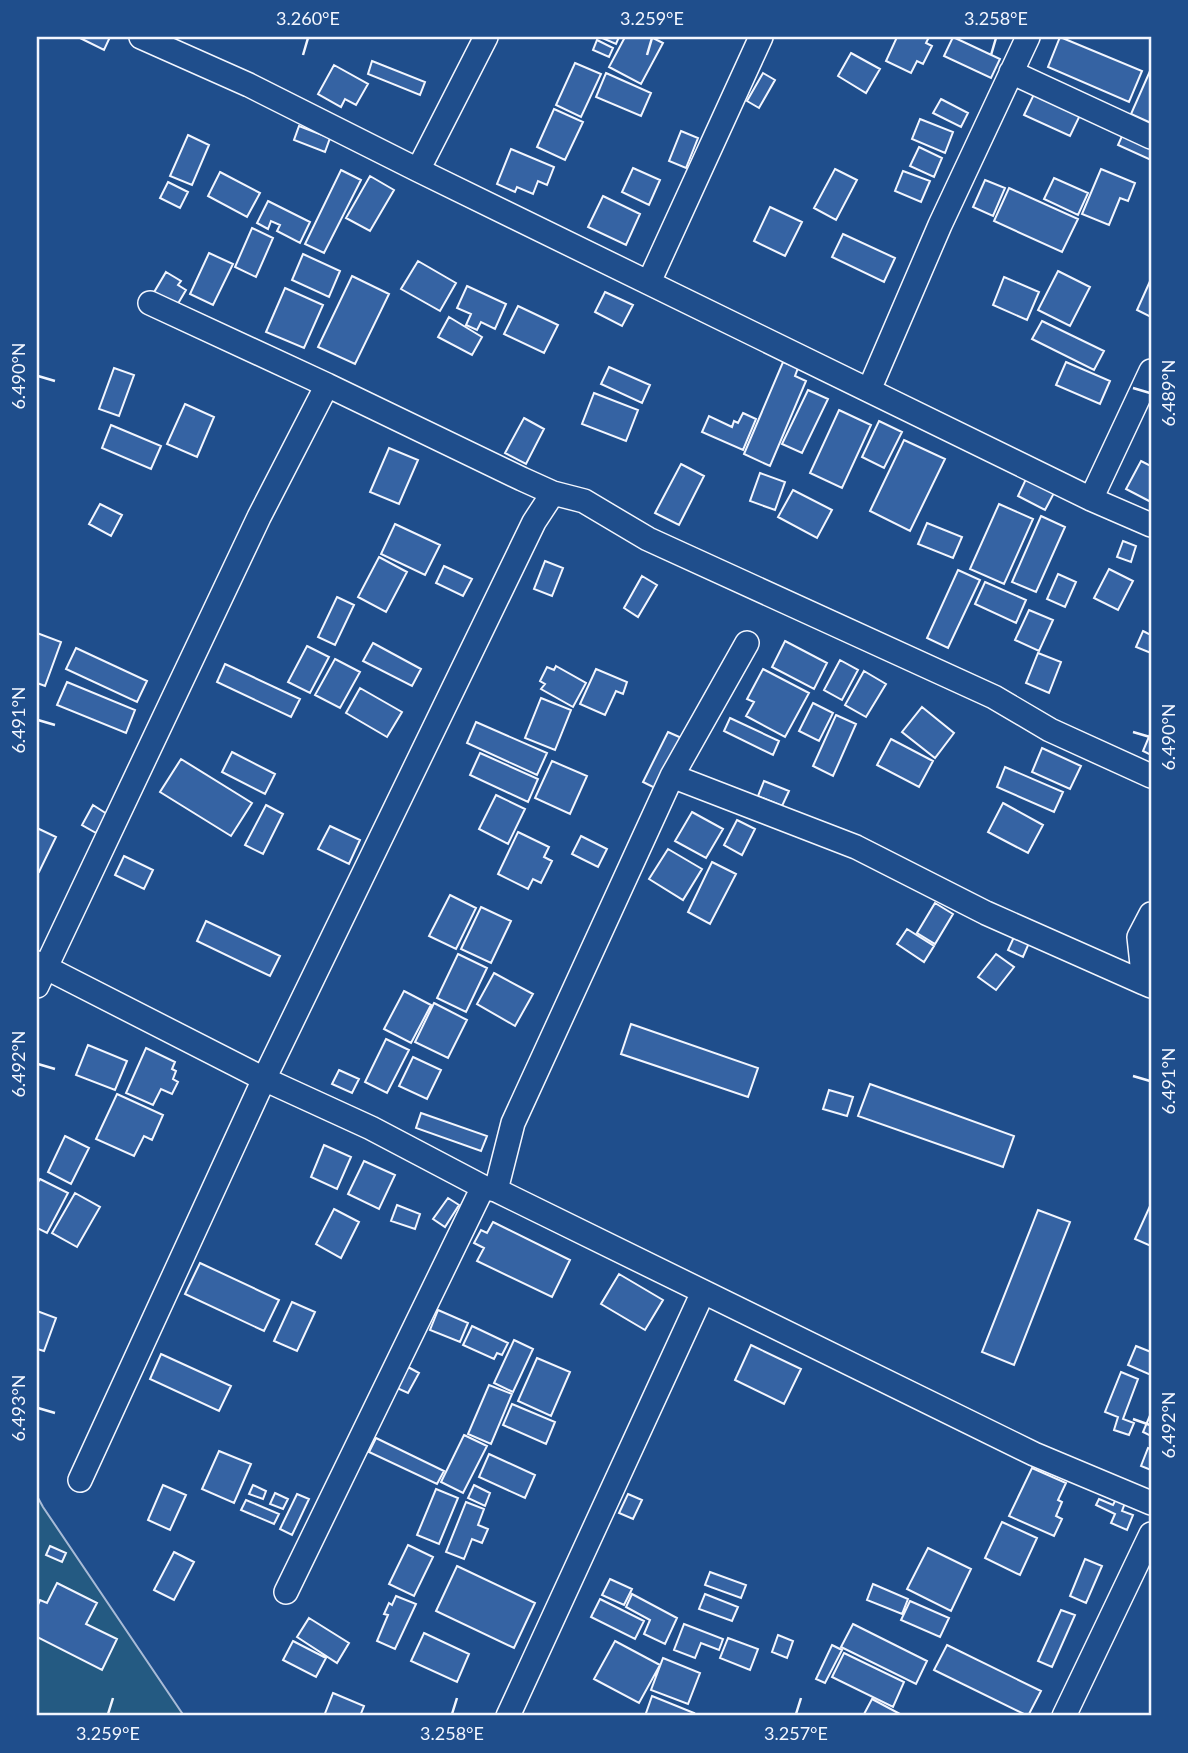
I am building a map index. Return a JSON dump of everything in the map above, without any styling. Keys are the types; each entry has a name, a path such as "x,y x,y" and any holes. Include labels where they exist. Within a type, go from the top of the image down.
{"street":[{"path":"141,37 249,85 1091,499 1151,525"},
{"path":"418,170 486,37"},
{"path":"649,282 761,37"},
{"path":"869,390 940,225 1028,37"},
{"path":"1012,72 1151,137"},
{"path":"149,303 553,493 584,501 648,539 994,697 1050,730 1151,776"},
{"path":"1091,499 1151,371"},
{"path":"327,385 258,517 40,972 371,1128 490,1189 1034,1454 1151,1503"},
{"path":"80,1480 264,1079 534,522 553,493"},
{"path":"286,1592 490,1189 513,1123 672,776 747,643"},
{"path":"672,776 856,847 986,913 1147,984"},
{"path":"1147,984 1139,937 1151,914"},
{"path":"508,1716 703,1292"},
{"path":"1064,1716 1151,1534"}],"shaded area":[{"path":"37,1496 43,1507 184,1716 37,1716"}],"building":[{"path":"78,37 110,37 104,50"},
{"path":"600,37 619,37 616,44"},
{"path":"625,37 651,37 663,43 641,84 609,67"},
{"path":"897,37 929,37 926,43 932,46 923,64 917,61 911,73 886,61"},
{"path":"953,37 1000,59 991,78 944,56"},
{"path":"1060,37 1142,71 1129,102 1048,67"},
{"path":"597,40 613,48 609,57 593,50"},
{"path":"851,53 880,69 866,93 838,76"},
{"path":"372,61 425,82 420,95 368,74"},
{"path":"575,63 601,74 581,117 556,105"},
{"path":"334,65 368,84 356,105 345,99 341,107 318,94"},
{"path":"1151,72 1151,123 1131,114"},
{"path":"606,73 651,93 641,116 596,97"},
{"path":"763,73 775,80 759,108 747,101"},
{"path":"1036,90 1082,111 1070,136 1024,115"},
{"path":"941,99 968,113 961,127 933,113"},
{"path":"554,109 583,122 565,160 537,147"},
{"path":"920,119 953,132 945,153 912,139"},
{"path":"299,126 330,138 325,152 294,140"},
{"path":"1126,127 1151,139 1151,160 1118,145"},
{"path":"681,131 698,138 686,168 669,161"},
{"path":"188,135 209,145 192,185 170,176"},
{"path":"919,147 942,158 934,177 910,166"},
{"path":"511,149 554,167 547,185 538,181 533,194 517,187 515,192 497,184"},
{"path":"633,168 660,180 649,205 622,192"},
{"path":"835,169 857,180 836,220 814,208"},
{"path":"1101,169 1135,183 1128,201 1120,198 1109,225 1082,214"},
{"path":"341,170 361,180 324,253 305,244"},
{"path":"903,171 930,181 921,202 895,191"},
{"path":"220,172 260,193 247,217 208,196"},
{"path":"370,176 394,190 370,231 346,218"},
{"path":"1054,178 1088,193 1078,215 1044,199"},
{"path":"985,180 1005,188 993,216 973,207"},
{"path":"168,182 188,192 180,208 160,198"},
{"path":"1009,188 1078,219 1062,252 994,221"},
{"path":"603,196 640,214 626,245 588,227"},
{"path":"268,201 310,222 300,243 277,231 280,225 271,221 268,229 257,223"},
{"path":"770,207 802,222 785,256 754,241"},
{"path":"252,228 273,238 256,277 235,267"},
{"path":"843,234 895,258 884,282 832,257"},
{"path":"209,253 233,264 213,305 190,294"},
{"path":"303,254 340,271 329,297 292,280"},
{"path":"418,261 456,283 440,311 401,289"},
{"path":"1058,271 1090,287 1070,326 1038,310"},
{"path":"166,272 181,281 178,285 186,290 176,307 153,294"},
{"path":"352,276 389,294 355,364 318,347"},
{"path":"1004,277 1039,292 1027,320 993,305"},
{"path":"1151,279 1151,317 1137,310"},
{"path":"467,286 506,304 495,329 481,322 477,330 466,325 471,314 457,308"},
{"path":"285,288 323,305 304,348 266,332"},
{"path":"605,292 633,305 622,326 595,312"},
{"path":"518,306 558,325 544,353 504,334"},
{"path":"449,317 482,337 472,355 438,337"},
{"path":"1042,321 1104,351 1094,370 1032,339"},
{"path":"783,362 798,368 795,376 806,381 770,466 744,454"},
{"path":"1066,362 1110,381 1100,404 1056,385"},
{"path":"609,367 650,385 642,403 601,384"},
{"path":"114,368 134,375 119,416 99,409"},
{"path":"808,390 828,399 802,453 782,444"},
{"path":"594,393 638,410 626,441 582,424"},
{"path":"185,404 214,417 197,457 167,444"},
{"path":"839,410 871,425 842,488 810,473"},
{"path":"743,413 756,419 743,450 702,432 709,416 732,427 734,421 738,423"},
{"path":"524,418 544,429 526,464 505,453"},
{"path":"879,421 902,432 884,468 862,457"},
{"path":"111,425 161,446 151,469 102,448"},
{"path":"904,440 945,459 910,531 870,511"},
{"path":"389,448 418,460 399,504 370,492"},
{"path":"1141,461 1151,466 1151,502 1126,489"},
{"path":"681,464 704,476 679,525 655,513"},
{"path":"760,473 785,482 775,510 750,501"},
{"path":"1026,479 1054,493 1045,510 1018,496"},
{"path":"793,490 832,510 817,538 778,517"},
{"path":"100,504 122,515 111,536 89,524"},
{"path":"999,504 1033,519 1004,584 970,569"},
{"path":"1041,516 1065,527 1036,592 1012,582"},
{"path":"927,523 962,537 953,558 918,544"},
{"path":"395,524 440,545 425,575 381,554"},
{"path":"1123,541 1136,546 1131,562 1117,557"},
{"path":"379,557 407,572 386,612 358,597"},
{"path":"545,561 563,568 552,596 534,589"},
{"path":"444,566 472,579 463,596 436,583"},
{"path":"1109,569 1133,581 1118,610 1094,598"},
{"path":"958,570 980,580 948,648 927,638"},
{"path":"1058,574 1076,582 1065,607 1047,599"},
{"path":"642,576 657,585 638,617 624,608"},
{"path":"985,582 1026,600 1016,623 975,604"},
{"path":"337,597 354,605 335,645 318,637"},
{"path":"1029,610 1053,620 1039,651 1015,640"},
{"path":"1143,631 1151,635 1151,653 1136,647"},
{"path":"37,633 61,642 45,686 37,683"},
{"path":"785,641 827,663 814,689 772,667"},
{"path":"373,643 421,669 412,686 363,661"},
{"path":"307,646 329,657 310,693 288,682"},
{"path":"76,648 147,681 137,702 66,669"},
{"path":"1038,653 1061,662 1049,693 1026,683"},
{"path":"335,659 360,672 340,708 315,695"},
{"path":"840,660 858,670 842,700 824,690"},
{"path":"225,664 300,699 291,717 217,682"},
{"path":"556,666 586,683 573,707 541,689 545,684 540,681 547,667 554,670"},
{"path":"596,669 627,682 623,694 616,691 605,715 580,704"},
{"path":"763,669 809,693 785,737 746,716 754,702 747,699"},
{"path":"864,671 886,684 866,717 845,705"},
{"path":"67,682 135,710 126,733 57,705"},
{"path":"360,688 402,712 387,737 346,713"},
{"path":"541,698 571,710 555,750 525,738"},
{"path":"813,703 833,713 819,741 799,731"},
{"path":"922,707 954,733 935,758 902,732"},
{"path":"836,715 856,724 833,776 813,766"},
{"path":"730,718 779,741 773,755 724,731"},
{"path":"476,722 547,753 537,775 467,743"},
{"path":"668,732 684,739 659,790 643,782"},
{"path":"1151,732 1151,755 1143,751"},
{"path":"891,739 933,761 919,787 877,765"},
{"path":"1042,748 1081,766 1070,789 1032,772"},
{"path":"232,752 275,774 265,794 222,772"},
{"path":"480,753 538,779 528,802 470,775"},
{"path":"181,759 252,803 231,836 160,792"},
{"path":"552,761 587,776 570,814 535,798"},
{"path":"1005,767 1063,792 1054,812 997,787"},
{"path":"764,781 789,791 782,806 758,796"},
{"path":"496,795 525,809 508,844 479,829"},
{"path":"1003,803 1043,825 1028,853 988,832"},
{"path":"93,805 107,814 96,833 82,825"},
{"path":"266,805 283,814 263,854 245,845"},
{"path":"692,812 723,829 706,858 675,841"},
{"path":"737,820 755,829 742,855 724,845"},
{"path":"330,826 360,840 349,864 318,849"},
{"path":"37,828 56,837 39,872 37,871"},
{"path":"518,832 549,847 544,857 552,861 541,883 533,879 528,889 498,874"},
{"path":"581,836 607,849 598,867 572,854"},
{"path":"668,849 702,869 683,900 649,879"},
{"path":"124,856 153,870 144,889 115,875"},
{"path":"712,862 736,874 710,924 688,912"},
{"path":"450,895 476,908 456,949 429,936"},
{"path":"935,903 953,914 935,944 917,933"},
{"path":"481,907 511,921 491,963 461,949"},
{"path":"206,921 280,956 270,976 197,941"},
{"path":"907,929 934,946 924,962 897,944"},
{"path":"1014,937 1029,943 1023,957 1008,950"},
{"path":"458,954 487,968 466,1012 437,998"},
{"path":"996,954 1014,967 996,990 978,977"},
{"path":"494,973 533,994 515,1026 477,1004"},
{"path":"404,991 431,1005 411,1043 384,1029"},
{"path":"434,1003 467,1020 448,1058 415,1042"},
{"path":"631,1024 758,1068 748,1097 621,1054"},
{"path":"386,1039 409,1050 387,1093 365,1082"},
{"path":"88,1045 127,1061 115,1090 76,1075"},
{"path":"146,1048 175,1062 172,1069 176,1071 173,1079 178,1082 172,1094 161,1089 153,1105 126,1093"},
{"path":"413,1057 441,1070 427,1099 399,1086"},
{"path":"339,1070 359,1079 352,1093 332,1084"},
{"path":"870,1084 1014,1136 1003,1167 858,1116"},
{"path":"829,1090 853,1097 847,1116 823,1109"},
{"path":"117,1094 163,1115 152,1140 144,1136 134,1156 96,1139"},
{"path":"421,1113 487,1136 481,1151 416,1128"},
{"path":"65,1136 89,1148 71,1184 48,1172"},
{"path":"324,1145 351,1157 337,1189 311,1177"},
{"path":"364,1161 395,1175 379,1209 348,1194"},
{"path":"40,1179 68,1193 47,1233 37,1228 37,1184"},
{"path":"75,1193 100,1207 77,1247 52,1233"},
{"path":"448,1198 459,1205 445,1227 433,1219"},
{"path":"397,1205 420,1214 415,1229 391,1221"},
{"path":"1151,1206 1151,1246 1135,1239"},
{"path":"334,1209 359,1222 341,1258 316,1244"},
{"path":"1038,1210 1070,1222 1014,1365 982,1352"},
{"path":"493,1222 570,1260 552,1297 477,1261 484,1248 474,1243 481,1230 487,1233"},
{"path":"200,1263 279,1300 264,1331 185,1294"},
{"path":"619,1274 663,1300 645,1330 601,1304"},
{"path":"292,1302 315,1312 297,1351 274,1341"},
{"path":"438,1310 468,1323 460,1342 430,1330"},
{"path":"37,1311 56,1318 44,1351 37,1349"},
{"path":"472,1326 508,1343 502,1355 497,1353 494,1359 463,1345"},
{"path":"514,1340 533,1349 513,1392 494,1383"},
{"path":"751,1345 801,1369 784,1404 735,1380"},
{"path":"1136,1346 1151,1352 1151,1375 1128,1365"},
{"path":"161,1354 231,1386 219,1411 150,1379"},
{"path":"537,1358 570,1372 551,1416 518,1401"},
{"path":"408,1367 419,1373 408,1393 397,1388"},
{"path":"1121,1372 1138,1379 1123,1419 1134,1423 1129,1435 1114,1430 1118,1417 1105,1412"},
{"path":"489,1385 512,1394 491,1444 468,1434"},
{"path":"512,1404 555,1422 546,1444 503,1425"},
{"path":"1151,1413 1151,1436 1143,1432"},
{"path":"464,1435 487,1446 463,1493 441,1482"},
{"path":"376,1438 444,1471 437,1484 369,1452"},
{"path":"1148,1448 1151,1449 1151,1470 1141,1466"},
{"path":"219,1451 251,1464 234,1503 202,1489"},
{"path":"489,1454 535,1475 525,1498 479,1477"},
{"path":"1032,1468 1066,1483 1058,1500 1062,1502 1056,1516 1062,1519 1054,1536 1009,1516"},
{"path":"163,1485 186,1495 170,1530 148,1520"},
{"path":"253,1485 266,1491 263,1499 249,1494"},
{"path":"474,1485 490,1493 485,1506 468,1498"},
{"path":"436,1489 458,1498 439,1544 417,1535"},
{"path":"275,1493 288,1499 283,1509 270,1504"},
{"path":"297,1494 309,1499 292,1535 280,1529"},
{"path":"628,1494 642,1500 633,1519 619,1513"},
{"path":"1099,1499 1113,1505 1116,1499 1125,1503 1122,1511 1133,1515 1127,1530 1111,1523 1115,1514 1096,1505"},
{"path":"246,1500 279,1514 274,1524 241,1510"},
{"path":"466,1502 484,1509 478,1525 488,1529 482,1543 472,1539 464,1559 446,1552"},
{"path":"1002,1522 1037,1538 1020,1575 985,1558"},
{"path":"408,1545 433,1557 414,1596 389,1584"},
{"path":"50,1546 66,1553 62,1562 46,1555"},
{"path":"928,1548 971,1569 951,1611 907,1589"},
{"path":"174,1552 194,1562 174,1600 154,1590"},
{"path":"1085,1559 1102,1566 1086,1603 1070,1596"},
{"path":"457,1566 535,1603 514,1648 436,1611"},
{"path":"710,1572 746,1585 741,1598 705,1585"},
{"path":"610,1579 632,1589 624,1605 602,1595"},
{"path":"57,1583 97,1603 86,1624 117,1639 102,1670 37,1637 37,1607 40,1600 47,1603"},
{"path":"873,1584 908,1599 902,1614 867,1600"},
{"path":"632,1594 677,1618 665,1644 644,1634 650,1620 626,1607"},
{"path":"705,1594 738,1607 732,1621 699,1609"},
{"path":"396,1596 416,1604 395,1649 377,1641 388,1615 384,1614"},
{"path":"600,1599 644,1621 635,1639 591,1617"},
{"path":"910,1601 949,1618 940,1637 901,1620"},
{"path":"1061,1610 1075,1615 1052,1667 1038,1661"},
{"path":"309,1618 349,1643 337,1663 297,1637"},
{"path":"684,1624 723,1639 719,1650 701,1643 695,1658 674,1650"},
{"path":"853,1624 927,1661 916,1684 841,1647"},
{"path":"424,1633 469,1654 457,1682 411,1661"},
{"path":"778,1635 793,1641 787,1658 772,1652"},
{"path":"728,1638 758,1649 750,1670 720,1658"},
{"path":"293,1641 326,1658 316,1677 283,1660"},
{"path":"615,1641 660,1665 639,1703 594,1679"},
{"path":"832,1645 842,1650 825,1683 816,1679"},
{"path":"947,1645 1041,1691 1028,1716 934,1670"},
{"path":"844,1653 904,1682 893,1707 832,1677"},
{"path":"663,1658 700,1673 688,1704 651,1690"},
{"path":"333,1693 364,1706 360,1716 324,1716"},
{"path":"652,1696 694,1713 692,1716 645,1716"},
{"path":"872,1699 902,1715 863,1716"}]}
